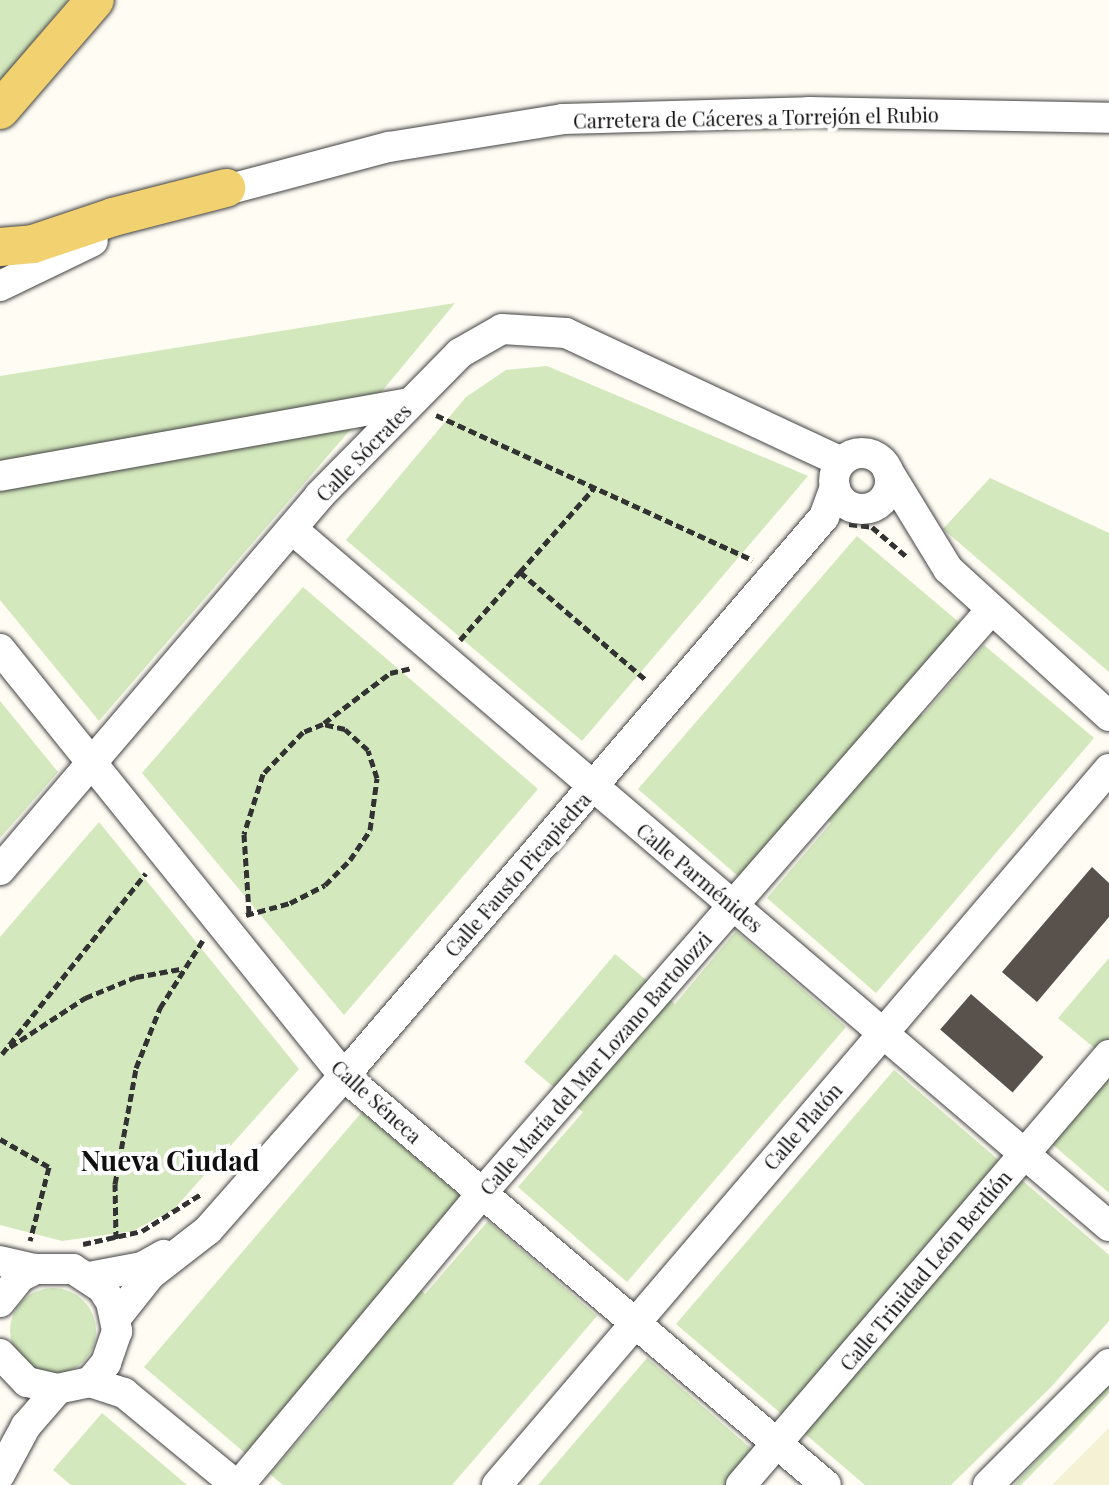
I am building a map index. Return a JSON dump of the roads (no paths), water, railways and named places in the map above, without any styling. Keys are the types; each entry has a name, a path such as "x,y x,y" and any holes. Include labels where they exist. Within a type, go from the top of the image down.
{"main road":[{"path":"0,110 95,0"},
{"path":"0,247 33,244 113,217 226,188"}],"street":[{"name":"Carretera de Cáceres a Torrejón el Rubio","path":"0,286 57,256 226,188 389,147 563,119 809,112 1109,118"},
{"name":"Calle Sócrates","path":"0,870 292,529 460,353 502,329 566,333 843,485"},
{"path":"0,476 409,403"},
{"path":"888,471 883,498 869,507 843,485 867,453 888,471 948,569 990,611 1109,716"},
{"name":"Calle Fausto Picapiedra","path":"90,1382 115,1331 150,1275 208,1230 344,1076 824,517 843,485"},
{"name":"Calle Parménides","path":"292,529 1109,1226"},
{"name":"Calle María del Mar Lozano Bartolozzi","path":"238,1485 482,1193 990,611"},
{"name":"Calle Séneca","path":"0,649 165,851 236,919 344,1076 826,1485"},
{"name":"Calle Platón","path":"497,1485 1109,769"},
{"name":"Calle Trinidad León Berdión","path":"741,1485 1109,1055"},
{"name":"Calle Fausto Picapiedra","path":"89,1277 142,1267 208,1230"},
{"path":"0,1261 34,1251 64,1268 89,1277 111,1302 124,1393"},
{"path":"0,1302 20,1277 34,1251"},
{"path":"0,1354 27,1382 58,1389 90,1382 124,1393 238,1485"},
{"path":"988,1485 1109,1364"},
{"path":"0,1474 26,1426 58,1389"}],"district":[{"name":"Nueva Ciudad","path":"170,1160"}]}
